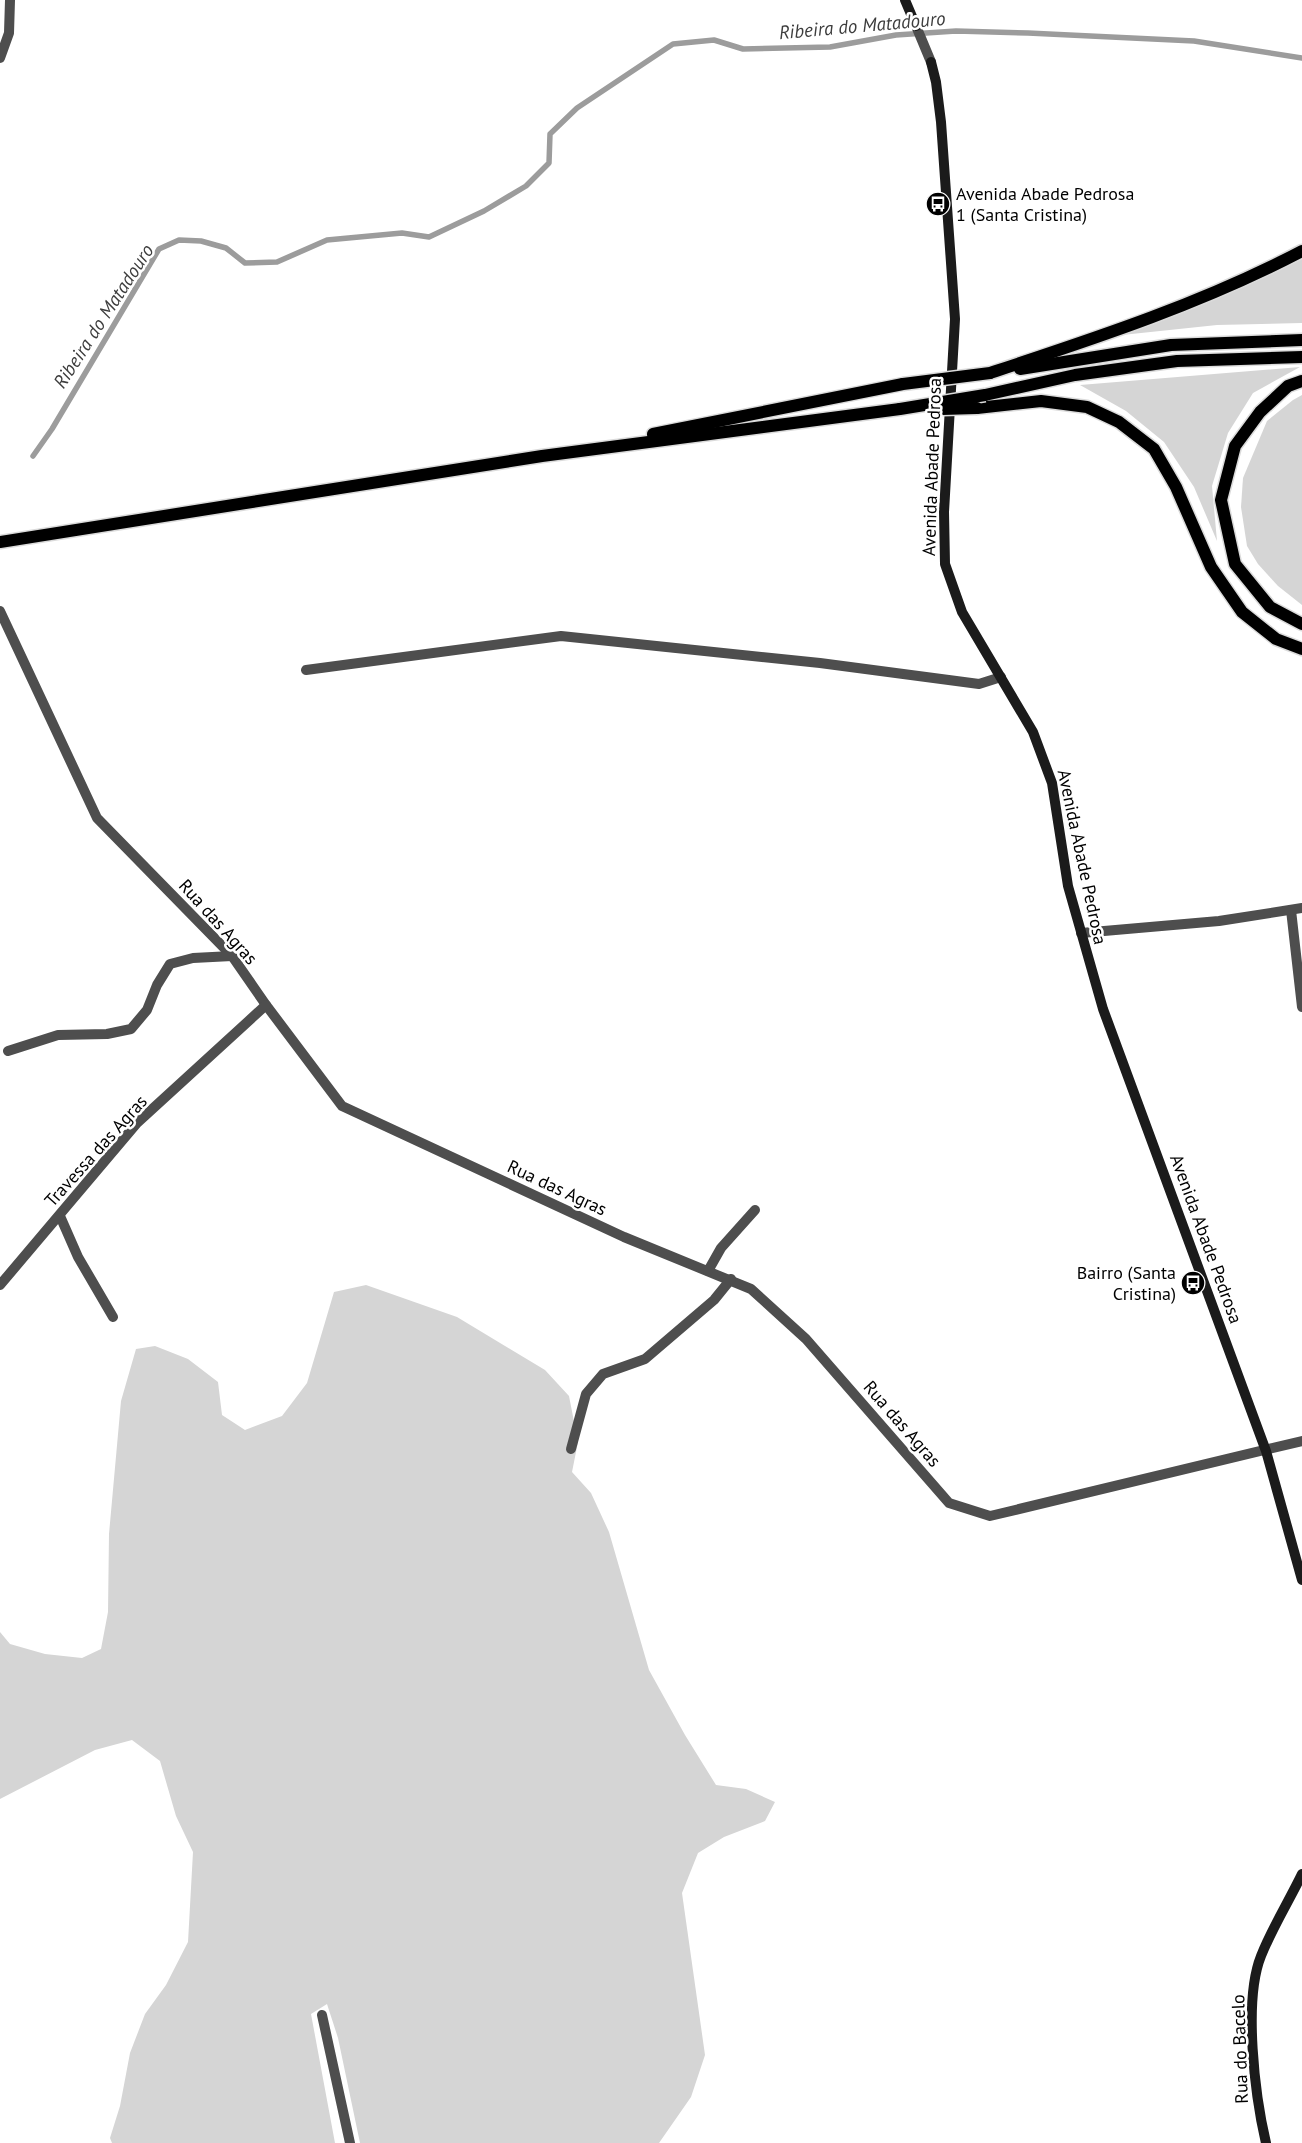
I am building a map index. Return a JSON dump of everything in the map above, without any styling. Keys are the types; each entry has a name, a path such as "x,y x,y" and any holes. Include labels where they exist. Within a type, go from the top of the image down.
{"main road":[{"path":"990,373 1103,335 1255,276 1302,251"},
{"path":"542,456 903,384 1073,362 1171,345 1302,340"},
{"path":"0,542 542,456 900,409 985,395 1075,375 1177,361 1302,357"},
{"path":"1302,381 1288,386 1260,412 1235,446 1221,500 1235,564 1270,607 1302,624"},
{"path":"900,409 977,408 1041,401 1087,407 1119,422 1154,450 1176,487 1211,567 1242,612 1276,638 1302,649"}],"street":[{"path":"0,58 10,33 10,0"},
{"name":"Avenida Abade Pedrosa","path":"905,0 931,62 936,82 941,122 955,318 944,512 945,564 962,612 1033,732 1052,783 1068,886 1103,1009 1266,1450"},
{"name":"Rua das Agras","path":"0,611 97,818 232,956 266,1006 342,1106 624,1237 731,1279 750,1289 806,1339 949,1503 990,1516 1302,1441"},
{"path":"306,670 561,636 820,663 979,684 1001,677"},
{"path":"1081,933 1219,921 1297,909 1302,1007"},
{"path":"8,1051 58,1035 107,1034 131,1029 147,1010 157,985 170,964 193,958 232,956"},
{"name":"Travessa das Agras","path":"0,1285 137,1123 266,1006"},
{"path":"708,1270 721,1248 755,1210"},
{"path":"60,1216 78,1257 113,1317"},
{"path":"571,1449 586,1394 602,1374 644,1359 714,1300 731,1279"},
{"path":"1266,1450 1302,1580"},
{"name":"Rua do Bacelo","path":"1266,2143 1258,2110 1253,2035 1253,1994 1260,1957 1302,1874"},
{"path":"322,2015 350,2143"}],"shaded area":[{"path":"1302,259 1302,323 1217,325 1122,335 1263,278"},
{"path":"1300,367 1253,393 1228,433 1212,486 1217,541 1194,487 1164,442 1126,411 1080,385"},
{"path":"1302,395 1302,605 1278,586 1258,564 1247,546 1241,507 1243,478 1267,421"},
{"path":"366,1285 457,1317 545,1370 569,1396 578,1442 572,1472 591,1493 609,1532 649,1670 685,1735 716,1785 746,1789 775,1802 765,1821 724,1837 698,1853 682,1893 705,2055 691,2097 659,2143 360,2143 338,2038 327,2004 311,2014 335,2143 112,2143 110,2138 120,2106 130,2053 145,2014 166,1985 188,1942 193,1852 176,1816 160,1761 132,1740 95,1750 0,1799 0,1632 10,1644 45,1654 82,1658 101,1649 108,1612 109,1534 121,1401 136,1349 155,1346 188,1359 218,1382 222,1415 245,1430 282,1416 307,1383 334,1292"}],"waterway":[{"name":"Ribeira do Matadouro","path":"33,456 52,429 159,249 179,240 201,241 226,248 245,263 277,262 327,240 402,233 429,237 484,211 526,186 549,163 550,134 577,108 673,44 714,40 743,49 830,47 896,35 956,31 1194,41 1302,58"}],"place":[{"name":"Avenida Abade Pedrosa 1 (Santa Cristina)","path":"938,204"},
{"name":"Bairro (Santa Cristina)","path":"1193,1283"}]}
